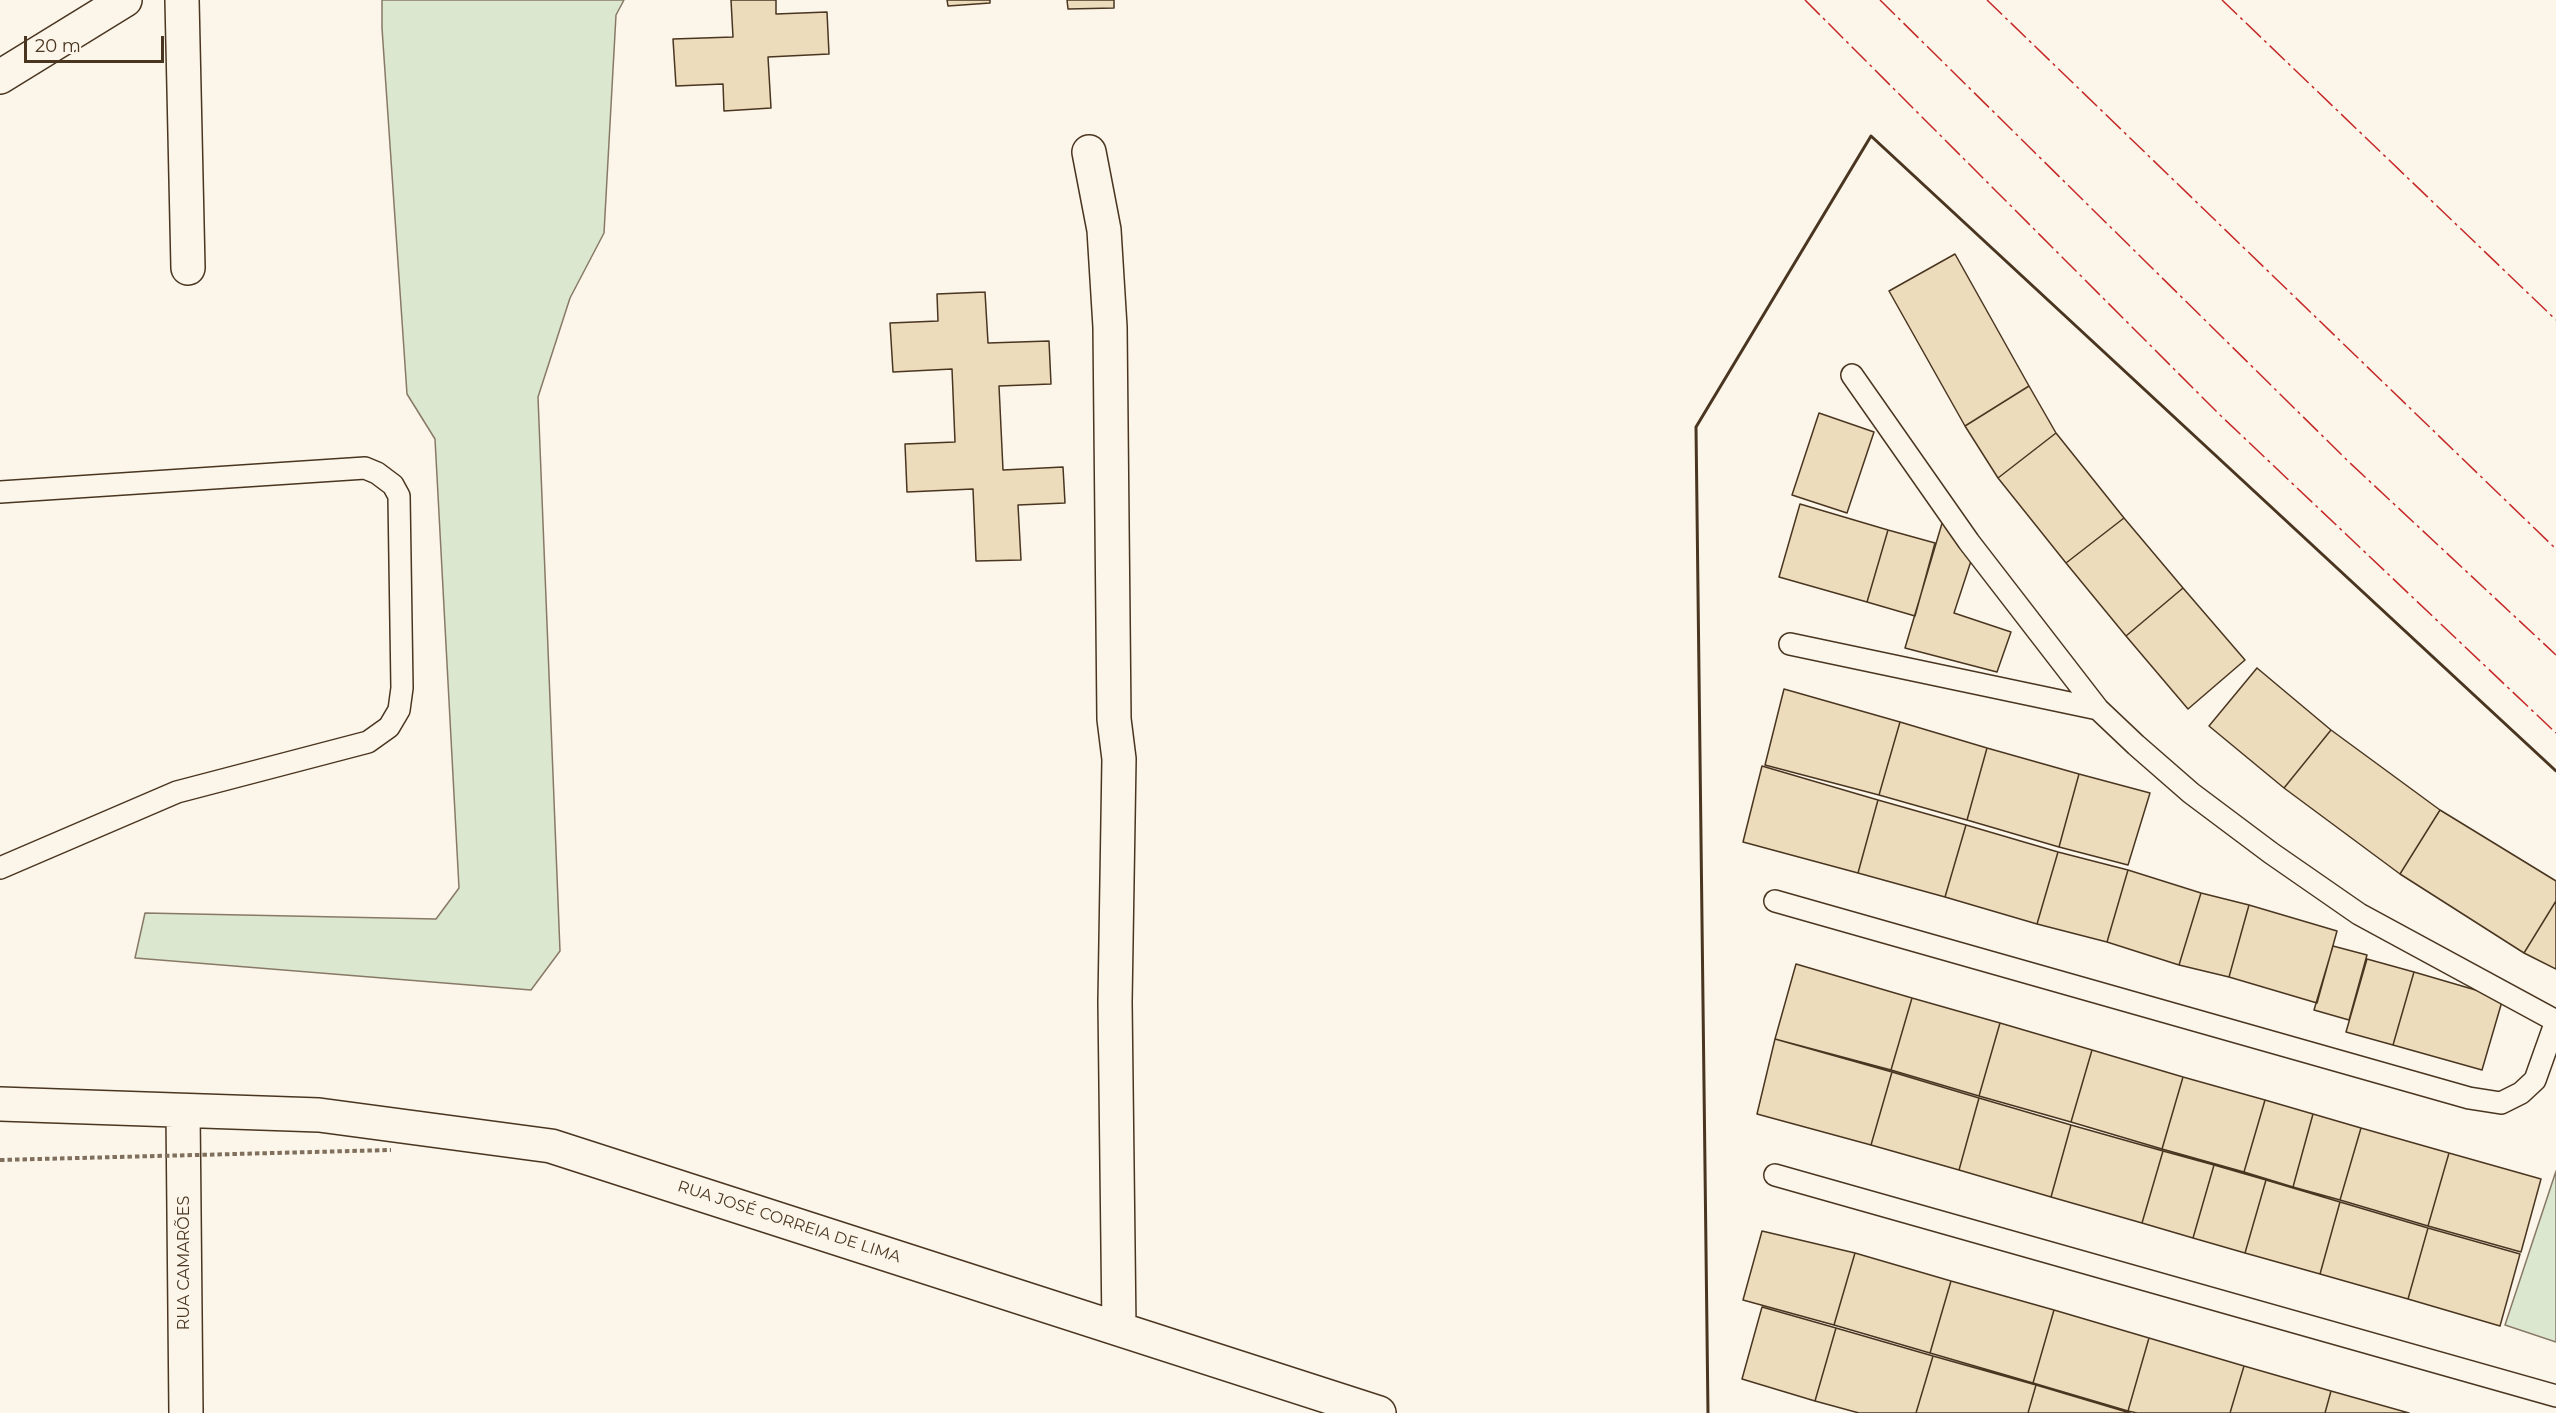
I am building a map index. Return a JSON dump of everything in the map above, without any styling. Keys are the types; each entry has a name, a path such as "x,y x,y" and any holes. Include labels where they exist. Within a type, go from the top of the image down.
{"street":[{"path":"0,77 125,0"},
{"path":"182,0 188,268"},
{"path":"1089,152 1104,230 1110,327 1114,719 1119,759 1115,1002 1119,1329"},
{"name":"RUA JOSÉ CORREIA DE LIMA","path":"0,1104 319,1115 551,1146 1119,1329 1325,1405 1379,1413"},
{"name":"RUA CAMARÕES","path":"183,1112 186,1413"}],"lane":[{"path":"1775,901 2469,1098 2500,1103 2521,1093 2535,1080 2556,1021 2359,914 2271,854 2191,793 2098,709 1969,542 1852,375"},
{"path":"0,492 365,468 377,473 393,485 399,496 402,688 399,710 389,727 368,742 177,792 0,868"},
{"path":"1790,644 2098,709"},
{"path":"1775,1175 2556,1396"}],"path":[{"path":"0,1160 391,1150"}],"green space":[{"path":"382,0 624,0 616,15 604,233 570,298 538,397 560,951 531,990 135,958 145,913 436,919 459,888 435,439 407,394"},
{"path":"2556,1171 2556,1342 2505,1325"}],"building":[{"path":"731,0 776,0 776,14 827,12 829,54 768,57 771,108 724,111 723,84 676,86 673,39 733,37"},
{"path":"947,0 990,0 990,3 948,6"},
{"path":"1067,0 1114,0 1114,8 1068,9"},
{"path":"1955,254 2029,386 1965,426 1889,291"},
{"path":"985,292 988,343 1049,341 1051,384 999,386 1003,470 1063,467 1065,503 1018,505 1021,560 976,561 973,489 907,492 905,444 955,442 952,369 893,372 890,323 938,321 937,294"},
{"path":"2029,386 2056,433 1998,478 1965,426"},
{"path":"1819,413 1874,432 1847,513 1792,495"},
{"path":"2056,433 2124,518 2066,563 1998,478"},
{"path":"1800,504 1888,530 1867,602 1779,577"},
{"path":"2124,518 2183,588 2126,636 2066,563"},
{"path":"1943,520 1971,561 1954,613 2011,632 1997,672 1905,648"},
{"path":"1888,530 1935,543 1915,616 1867,602"},
{"path":"2183,588 2245,660 2188,709 2126,636"},
{"path":"2257,668 2331,730 2284,788 2209,726"},
{"path":"1784,689 1900,722 1879,795 1765,765"},
{"path":"1900,722 1987,748 1967,820 1879,795"},
{"path":"2331,730 2440,810 2400,874 2284,788"},
{"path":"1987,748 2079,774 2059,847 1967,820"},
{"path":"1762,766 1878,800 1858,873 1743,842"},
{"path":"2079,774 2150,793 2128,865 2059,847"},
{"path":"1878,800 1966,825 1945,897 1858,873"},
{"path":"2440,810 2556,881 2556,901 2524,953 2400,874"},
{"path":"1966,825 2058,852 2037,924 1945,897"},
{"path":"2058,852 2128,870 2107,942 2037,924"},
{"path":"2128,870 2201,893 2179,965 2107,942"},
{"path":"2201,893 2249,905 2229,977 2179,965"},
{"path":"2556,901 2556,969 2524,953"},
{"path":"2249,905 2337,931 2317,1003 2229,977"},
{"path":"2333,946 2367,955 2349,1020 2314,1010"},
{"path":"2367,959 2414,972 2393,1045 2346,1032"},
{"path":"1796,964 1912,998 1891,1070 1775,1039"},
{"path":"2414,972 2503,998 2482,1070 2393,1045"},
{"path":"1912,998 2000,1023 1979,1096 1891,1070"},
{"path":"2000,1023 2092,1050 2071,1122 1979,1096"},
{"path":"1775,1039 1892,1072 1871,1145 1757,1114"},
{"path":"2092,1050 2183,1077 2162,1149 2071,1122"},
{"path":"1892,1072 1979,1098 1959,1170 1871,1145"},
{"path":"2183,1077 2265,1100 2244,1172 2162,1149"},
{"path":"1979,1098 2071,1125 2051,1197 1959,1170"},
{"path":"2265,1100 2313,1114 2293,1187 2244,1172"},
{"path":"2313,1114 2361,1128 2340,1200 2293,1187"},
{"path":"2071,1125 2163,1151 2142,1223 2051,1197"},
{"path":"2361,1128 2449,1153 2428,1226 2340,1200"},
{"path":"2163,1151 2214,1165 2193,1238 2142,1223"},
{"path":"2449,1153 2541,1179 2521,1252 2428,1226"},
{"path":"2214,1165 2266,1180 2245,1253 2193,1238"},
{"path":"2266,1180 2340,1202 2320,1274 2245,1253"},
{"path":"2340,1202 2428,1228 2408,1299 2320,1274"},
{"path":"2428,1228 2520,1254 2500,1326 2408,1299"},
{"path":"1762,1231 1855,1253 1834,1325 1743,1300"},
{"path":"1855,1253 1951,1281 1930,1353 1834,1325"},
{"path":"1951,1281 2054,1310 2033,1383 1930,1353"},
{"path":"1762,1307 1836,1328 1815,1401 1742,1379"},
{"path":"2054,1310 2149,1338 2128,1411 2033,1383"},
{"path":"1836,1328 1933,1356 1916,1413 1859,1413 1815,1401"},
{"path":"2149,1338 2244,1366 2230,1413 2137,1413 2128,1411"},
{"path":"1933,1356 2036,1385 2028,1413 1916,1413"},
{"path":"2244,1366 2331,1391 2325,1413 2230,1413"},
{"path":"2036,1385 2130,1413 2028,1413"},
{"path":"2331,1391 2409,1413 2325,1413"}],"wall":[{"path":"1708,1413 1696,427 1871,136 2556,771"}],"power":[{"path":"1805,0 2220,415 2556,733"},
{"path":"1880,0 2350,463 2556,655"},
{"path":"1987,0 2556,549"},
{"path":"2222,0 2556,320"}]}
